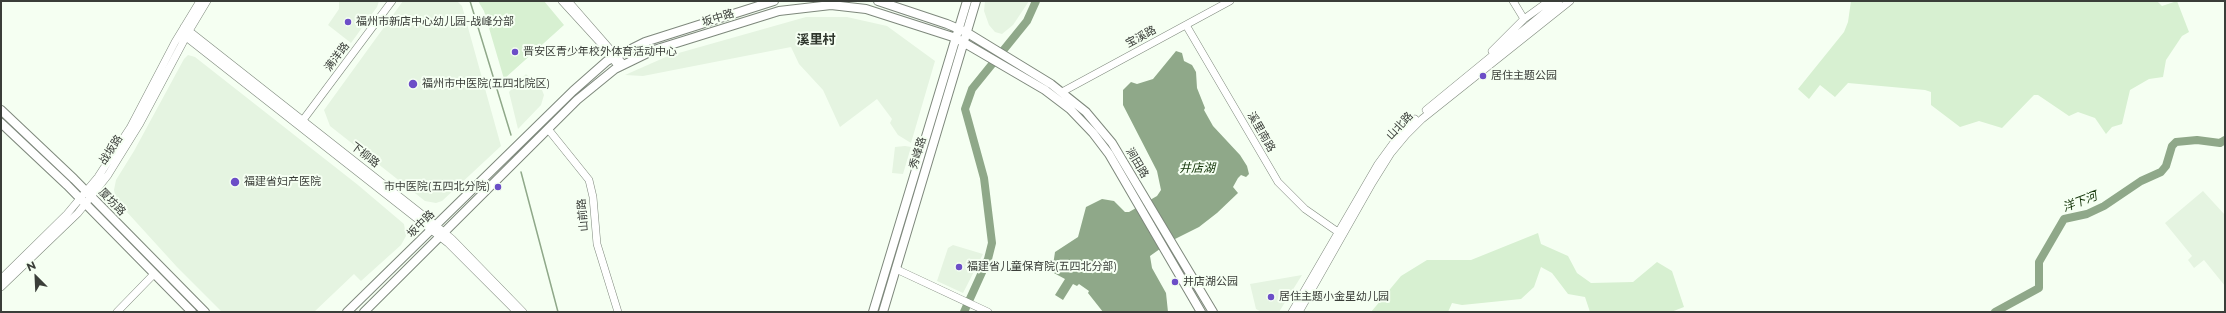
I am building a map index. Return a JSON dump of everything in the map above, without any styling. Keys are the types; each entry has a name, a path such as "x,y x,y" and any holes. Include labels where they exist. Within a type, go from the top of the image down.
{"main road":[{"name":"战坂路","path":"1,287 83,202 134,135 200,1"},
{"name":"战坂路","path":"185,32 207,1"},
{"name":"满洋路","path":"300,124 392,1"},
{"path":"562,1 614,56"},
{"path":"568,1 620,65"},
{"path":"775,1 779,11"},
{"name":"坂中路","path":"347,312 589,76 614,56 650,40 775,1"},
{"path":"878,1 962,30 967,1"},
{"name":"秀峰路","path":"873,312 962,30 976,1"},
{"name":"宝溪路","path":"1062,92 1230,1"},
{"path":"1513,1 1524,19"},
{"path":"1462,80 1524,19 1549,1"},
{"name":"山北路","path":"1292,312 1378,164 1397,138 1416,118 1558,1"},
{"name":"山北路","path":"1299,312 1371,185 1391,153 1406,135 1422,119 1570,1"},
{"name":"坂中路","path":"364,312 548,128 592,86 620,65 665,46 779,11 822,5 852,6 888,16 959,40"},
{"name":"溪里南路","path":"1186,25 1280,185 1305,209 1338,232"},
{"name":"涧田路","path":"962,30 1062,92 1089,115 1112,143 1213,312"},
{"name":"下柳路","path":"185,32 300,124 433,227 523,312"},
{"name":"秀峰路","path":"883,312 959,40"},
{"name":"涧田路","path":"959,40 1055,97 1076,114 1093,133 1108,154 1201,312"},
{"name":"厦坊路","path":"1,110 89,194 205,312"},
{"name":"厦坊路","path":"1,123 83,202 192,312"},
{"name":"山前路","path":"548,128 589,180 593,197 597,244 618,312"},
{"name":"战坂路","path":"1,279 83,202"},
{"name":"下柳路","path":"442,235 517,312"},
{"path":"896,269 988,312"},
{"path":"117,312 154,274"}],"shaded area":[{"name":"福州市新店中心幼儿园-战峰分部","path":"339,1 379,1 377,7 351,43 328,25 339,9"},
{"name":"福州市中医院(五四北院区)","path":"403,1 457,1 462,6 501,146 442,201 436,203 425,201 330,126 324,110"},
{"name":"晋安区青少年校外体育活动中心","path":"478,1 544,1 564,25 504,79 484,11"},
{"path":"985,1 1029,1 1013,25 1002,34 995,32 989,25 984,11"},
{"path":"1851,1 2157,1 2162,6 2177,1 2189,32 2182,36 2166,60 2163,77 2149,79 2130,90 2122,124 2112,127 2106,134 2095,118 2078,112 2069,116 2038,95 2034,95 2002,128 1979,121 1960,127 1931,105 1931,92 1925,90 1848,83 1835,97 1820,85 1809,99 1798,89 1844,32 1848,22"},
{"path":"806,17 847,17 887,26 935,61 911,143 898,135 890,123 892,119 877,99 840,127 823,90 799,64 791,47 643,76 625,75 668,56"},
{"name":"福建省妇产医院","path":"188,55 195,57 358,185 404,224 406,236 401,245 361,281 354,274 314,312 222,312 177,267 116,200 114,190 116,180 134,151 184,59"},
{"path":"526,74 542,90 544,95 541,105 518,129 509,92"},
{"path":"895,147 911,147 903,174 892,173"},
{"path":"2203,191 2225,215 2225,286 2204,260 2194,268 2188,260 2192,256 2165,223"},
{"path":"1538,233 1541,244 1568,256 1577,273 1591,283 1633,282 1657,262 1672,271 1684,307 1671,312 1590,312 1585,297 1568,294 1552,273 1541,267 1534,287 1521,299 1462,305 1452,303 1448,312 1371,312 1401,276 1427,260 1471,260"},
{"name":"福建省儿童保育院(五四北分部)","path":"953,245 983,254 963,293 937,281 948,248"},
{"name":"居住主题小金星幼儿园","path":"1302,275 1279,312 1262,312 1256,309 1250,284"}],"water":[{"name":"井店湖","path":"1176,51 1182,53 1184,61 1192,65 1196,72 1197,88 1205,108 1204,110 1213,126 1240,155 1247,166 1249,174 1246,177 1241,175 1238,178 1233,187 1238,193 1217,213 1199,227 1171,241 1150,256 1152,268 1166,293 1168,312 1103,312 1088,293 1089,291 1079,284 1077,286 1073,284 1063,300 1055,295 1065,279 1052,272 1055,252 1078,237 1086,207 1102,199 1114,201 1125,212 1129,212 1157,196 1161,190 1157,171 1123,105 1123,90 1131,82 1137,84 1153,79"}],"waterway":[{"path":"470,1 511,135"},
{"path":"964,312 988,259 992,243 984,178 965,109 972,89 1027,21 1036,1"},
{"name":"洋下河","path":"1995,312 2039,288 2039,262 2064,219 2087,214 2104,206 2141,181 2161,172 2166,166 2172,146 2176,142 2197,140 2220,143 2225,140"},
{"path":"521,172 558,312"}],"place":[{"name":"福州市新店中心幼儿园-战峰分部","path":"348,22"},
{"name":"晋安区青少年校外体育活动中心","path":"515,52"},
{"name":"居住主题公园","path":"1483,76"},
{"name":"福州市中医院(五四北院区)","path":"413,84"},
{"name":"福建省妇产医院","path":"235,182"},
{"name":"市中医院(五四北分院)","path":"498,187"},
{"name":"福建省儿童保育院(五四北分部)","path":"959,267"},
{"name":"井店湖公园","path":"1175,282"},
{"name":"居住主题小金星幼儿园","path":"1271,297"}],"district":[{"name":"溪里村","path":"816,40"}]}
